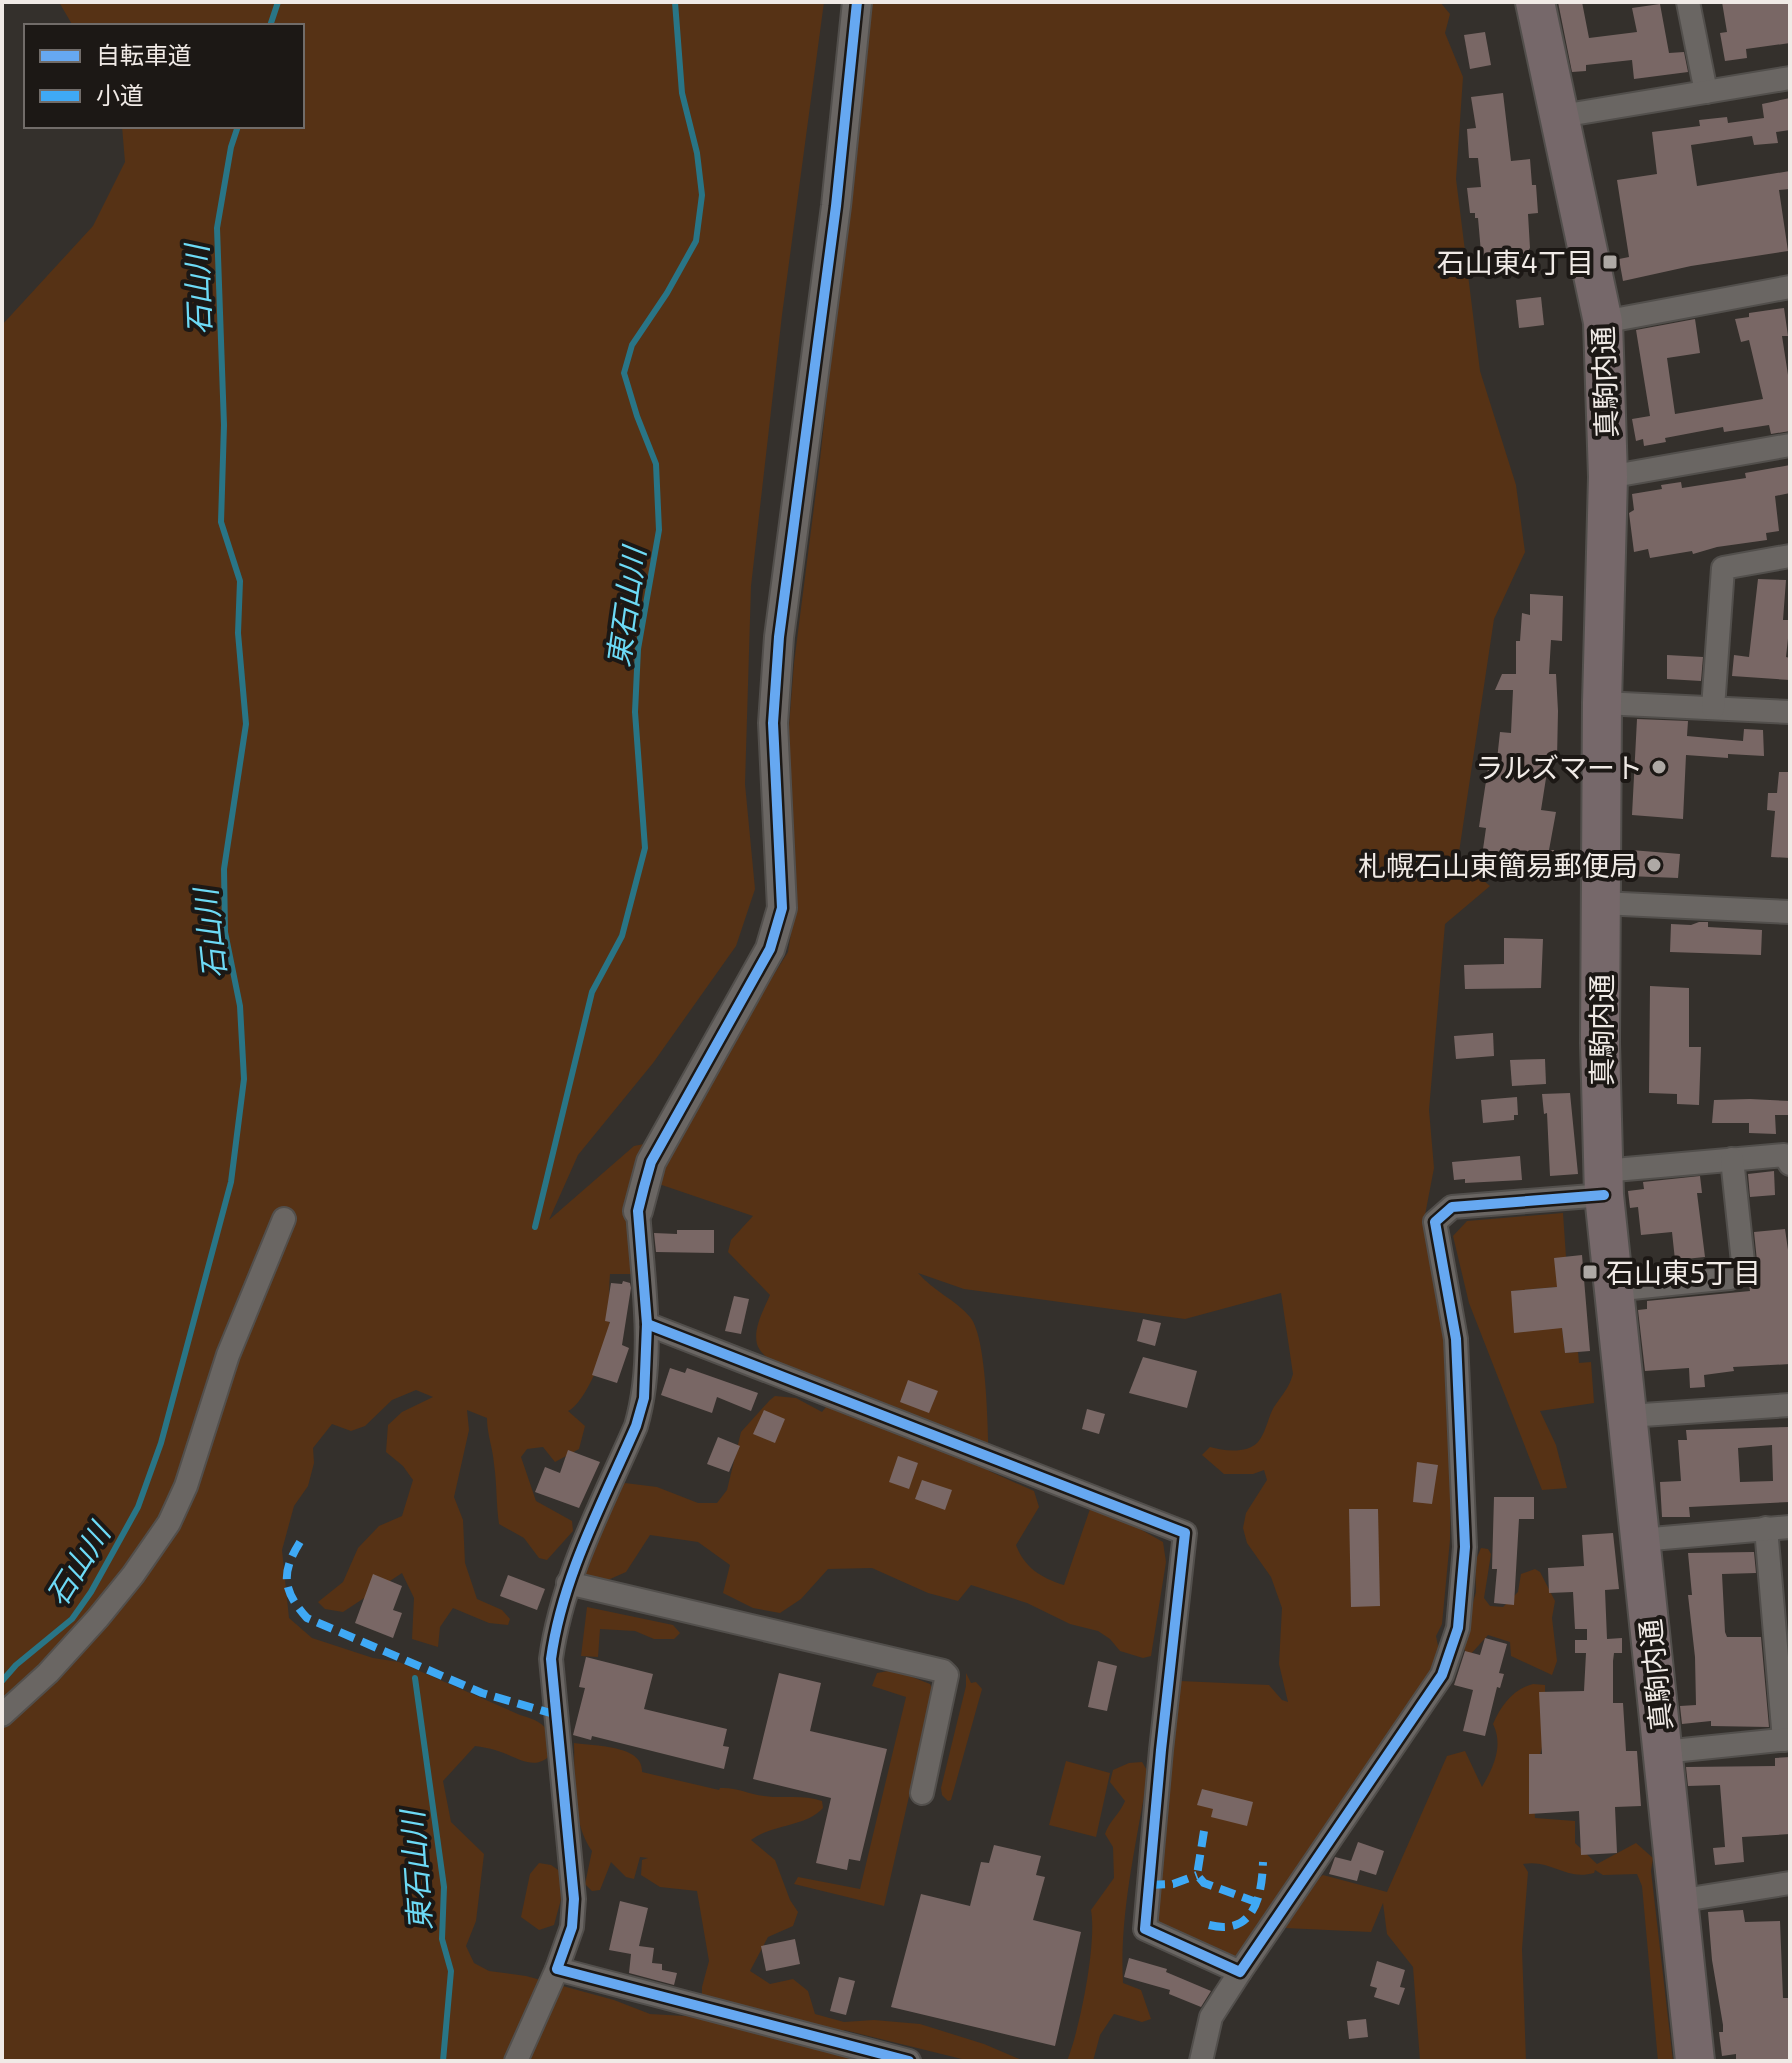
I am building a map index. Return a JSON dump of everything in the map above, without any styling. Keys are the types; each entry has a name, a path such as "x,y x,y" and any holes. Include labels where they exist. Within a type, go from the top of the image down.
{"highway":[{"name":"真駒内通","path":"1535,2 1603,322 1608,477 1602,703 1600,1043 1604,1183 1612,1290 1628,1416 1695,2061"}],"street":[{"path":"516,2061 572,1927 574,1899 551,1659 555,1626 568,1583 636,1426 644,1398 647,1324 638,1211 651,1162 770,949 782,908 773,723 779,637 836,206 857,2"},
{"path":"1688,2 1706,92"},
{"path":"1561,116 1790,78"},
{"path":"1603,322 1790,287"},
{"path":"1608,477 1790,445"},
{"path":"1713,708 1723,568 1790,556"},
{"path":"1602,703 1790,712"},
{"path":"1601,903 1790,912"},
{"path":"1201,2061 1211,2017 1442,1675 1458,1628 1465,1547 1461,1414 1456,1339 1435,1222 1452,1207 1788,1152"},
{"path":"1612,1290 1730,1278 1743,1262 1732,1159"},
{"path":"2,1715 48,1673 98,1618 169,1523 186,1486 228,1355 284,1219"},
{"path":"647,1324 1185,1533 1145,1929 1240,1972"},
{"path":"1628,1416 1790,1405"},
{"path":"1640,1540 1790,1527"},
{"path":"1663,1752 1787,1740 1766,1528"},
{"path":"568,1583 943,1671 947,1675 922,1793"},
{"path":"1677,1901 1790,1883"},
{"path":"557,1969 909,2061"}],"shaded area":[{"path":"59,2 824,2 782,315 751,586 745,784 755,889 736,946 653,1063 578,1155 549,1220 634,1146 649,1143 637,1262 631,1274 610,1274 610,1323 604,1350 588,1387 568,1411 585,1426 579,1449 555,1462 543,1447 527,1449 521,1457 536,1501 572,1521 573,1531 547,1560 539,1558 524,1538 499,1524 487,1418 467,1410 469,1430 454,1497 463,1520 465,1563 477,1599 502,1610 510,1619 508,1625 489,1623 453,1608 440,1627 438,1647 412,1639 414,1598 402,1573 343,1612 325,1609 318,1602 343,1582 358,1548 379,1526 402,1516 413,1480 403,1466 386,1452 388,1425 402,1412 433,1397 416,1390 392,1400 365,1426 351,1431 332,1424 313,1448 314,1463 308,1486 294,1506 282,1550 289,1618 312,1638 373,1658 399,1662 535,1720 548,1732 550,1755 544,1760 531,1763 475,1746 443,1781 451,1822 484,1854 476,1921 466,1946 474,1963 489,1971 526,1976 614,2000 650,2014 702,2017 702,1987 709,1961 697,1891 660,1887 641,1875 642,1860 648,1858 640,1857 634,1879 626,1877 611,1862 600,1890 592,1891 585,1884 592,1851 577,1813 574,1743 605,1746 635,1756 642,1772 719,1790 822,1801 823,1808 808,1819 751,1840 775,1860 790,1900 798,1912 793,1926 768,1937 750,1971 770,1984 793,1979 808,1991 815,2014 844,2022 874,2020 920,2024 984,2044 1024,2061 970,2061 844,2030 841,2055 862,2061 2,2061 2,325 93,226 125,162 122,128 304,128 304,24 72,24"},
{"path":"869,2 1440,2 1450,14 1445,33 1463,77 1456,179 1480,371 1516,485 1525,552 1494,619 1458,859 1490,886 1445,924 1429,1110 1434,1168 1425,1215 1446,1353 1451,1476 1450,1540 1442,1624 1436,1636 1439,1651 1431,1670 1243,1952 1236,1957 1160,1926 1154,1920 1180,1681 1269,1685 1282,1700 1288,1702 1279,1664 1282,1608 1271,1577 1247,1543 1243,1528 1246,1513 1267,1480 1264,1470 1253,1474 1224,1474 1202,1455 1210,1447 1235,1450 1258,1442 1289,1383 1293,1374 1281,1293 1185,1319 964,1289 918,1273 964,1311 976,1328 984,1367 989,1471 1034,1491 1039,1507 1016,1545 1029,1565 1048,1579 1064,1585 1090,1509 1131,1524 1163,1542 1166,1562 1151,1656 1143,1658 1120,1651 1098,1631 1070,1624 1027,1603 971,1585 958,1601 928,1593 872,1568 828,1569 801,1599 780,1613 753,1608 723,1593 730,1565 698,1542 650,1535 626,1572 601,1583 586,1576 585,1567 612,1494 625,1483 657,1487 698,1503 717,1503 727,1490 741,1432 770,1400 775,1396 796,1398 822,1412 839,1390 780,1366 761,1352 757,1344 758,1325 770,1295 728,1252 731,1240 753,1216 653,1182 659,1158 788,952 795,908 786,764 794,663 820,460"},
{"path":"1563,1213 1566,1257 1557,1287 1511,1291 1562,1328 1565,1353 1578,1352 1579,1363 1591,1362 1594,1403 1540,1411 1556,1445 1567,1488 1542,1490 1469,1303 1453,1236 1467,1221"},
{"path":"1481,1548 1488,1549 1491,1554 1484,1598 1490,1606 1503,1607 1518,1592 1521,1574 1535,1569 1540,1572 1555,1601 1552,1618 1557,1661 1552,1675 1511,1656 1510,1642 1488,1635 1469,1656 1461,1645 1476,1592 1475,1562"},
{"path":"587,1607 673,1625 680,1633 674,1639 654,1639 635,1631 600,1629 598,1657 581,1656"},
{"path":"894,1670 930,1684 933,1691 884,1906 794,1884 798,1877 860,1889 906,1697 872,1686 877,1673"},
{"path":"966,1673 971,1683 976,1682 982,1689 951,1800 948,1801 942,1795 941,1788 966,1686"},
{"path":"1533,1684 1545,1685 1545,1734 1533,1786 1535,1818 1575,1821 1575,1843 1597,1864 1636,1843 1653,1858 1651,1871 1673,2061 1658,2061 1642,1886 1637,1874 1603,1875 1595,1870 1584,1875 1542,1864 1523,1864 1528,1872 1522,1949 1526,2061 1420,2061 1413,1967 1387,1934 1383,1903 1371,1932 1285,1928 1316,1880 1323,1875 1387,1892 1447,1756 1465,1751 1482,1787 1496,1757 1497,1740 1493,1724 1496,1717 1514,1694"},
{"path":"1066,1761 1110,1773 1096,1837 1049,1825"},
{"path":"1142,1762 1148,1772 1126,1904 1122,1957 1123,1983 1141,1990 1151,2019 1142,2022 1114,2014 1100,2035 1093,2061 1067,2061 1086,1986 1092,1943 1091,1910 1114,1878 1113,1847 1105,1834 1125,1801 1110,1782 1113,1770 1129,1763"},
{"path":"539,1863 551,1865 561,1872 563,1892 554,1925 539,1930 521,1917 530,1874"}],"building":[{"path":"1558,2 1582,2 1589,38 1637,32 1632,8 1660,4 1669,53 1684,52 1688,72 1634,79 1632,60 1586,65 1586,71 1572,72"},
{"path":"1722,2 1790,2 1790,43 1746,49 1747,58 1725,61 1720,33 1727,32"},
{"path":"1485,32 1491,65 1470,69 1464,35"},
{"path":"1503,93 1511,161 1530,159 1538,213 1528,214 1530,248 1523,258 1482,264 1478,218 1475,218 1475,213 1470,213 1467,188 1481,187 1478,158 1469,158 1467,129 1476,128 1471,97"},
{"path":"1790,98 1790,130 1776,132 1778,143 1754,145 1752,136 1691,145 1697,186 1790,171 1790,189 1779,190 1788,251 1691,266 1623,281 1619,259 1629,257 1617,180 1657,174 1652,132 1700,126 1699,120 1727,117 1728,123 1764,118 1762,104"},
{"path":"1541,297 1544,325 1519,328 1516,300"},
{"path":"1784,308 1788,336 1782,336 1790,388 1790,431 1771,434 1769,425 1724,432 1723,427 1665,438 1666,442 1644,446 1643,439 1636,441 1632,419 1650,416 1636,330 1695,319 1700,353 1667,358 1675,414 1763,399 1749,340 1741,342 1735,319 1749,317 1749,313"},
{"path":"1790,465 1790,493 1775,496 1779,531 1766,533 1767,540 1717,547 1693,554 1692,551 1650,558 1648,549 1634,552 1629,513 1634,510 1632,494 1681,482 1682,488 1746,478 1745,473"},
{"path":"1758,579 1786,580 1783,620 1790,620 1786,657 1790,658 1790,680 1732,676 1734,655 1749,657"},
{"path":"1530,594 1563,596 1562,641 1551,640 1549,674 1556,674 1557,759 1549,759 1541,810 1556,812 1549,850 1554,850 1549,879 1480,870 1486,828 1479,827 1488,768 1496,769 1500,732 1511,733 1513,690 1495,690 1502,674 1516,674 1516,641 1520,641 1522,613 1530,615"},
{"path":"1667,655 1703,657 1701,681 1667,679"},
{"path":"1637,719 1688,721 1687,736 1743,741 1744,729 1763,730 1764,756 1728,754 1728,758 1686,755 1683,819 1632,815"},
{"path":"1779,772 1790,772 1790,858 1771,857 1775,811 1767,810 1768,793 1777,793"},
{"path":"1631,850 1680,854 1678,878 1628,876"},
{"path":"1708,922 1708,927 1762,930 1761,955 1670,952 1671,924 1691,925"},
{"path":"1504,938 1543,939 1541,988 1465,989 1464,965 1504,964"},
{"path":"1650,986 1689,988 1689,1047 1701,1047 1699,1105 1677,1104 1677,1094 1649,1093"},
{"path":"1493,1033 1494,1056 1456,1059 1454,1036"},
{"path":"1545,1059 1546,1084 1512,1086 1510,1060"},
{"path":"1570,1093 1578,1174 1550,1176 1547,1113 1544,1114 1542,1094"},
{"path":"1517,1097 1518,1115 1514,1115 1514,1120 1483,1123 1481,1100"},
{"path":"1714,1100 1790,1101 1790,1115 1775,1115 1776,1134 1749,1133 1749,1123 1712,1123"},
{"path":"1520,1156 1522,1180 1465,1183 1465,1179 1454,1180 1452,1162"},
{"path":"1774,1171 1775,1195 1750,1197 1748,1174"},
{"path":"1700,1176 1702,1193 1697,1193 1705,1257 1675,1260 1672,1232 1641,1235 1638,1207 1630,1208 1628,1191 1644,1189 1643,1182"},
{"path":"1785,1229 1790,1264 1790,1364 1733,1367 1734,1371 1704,1375 1705,1387 1690,1388 1689,1368 1645,1371 1638,1310 1647,1309 1647,1301 1750,1291 1748,1278 1757,1261 1754,1232"},
{"path":"677,1230 714,1230 714,1253 656,1252 654,1233 677,1234"},
{"path":"1582,1255 1590,1351 1565,1353 1562,1328 1514,1333 1511,1291 1557,1287 1554,1258"},
{"path":"623,1281 630,1283 631,1288 622,1345 629,1348 617,1383 592,1375 610,1322 605,1321 611,1283 622,1284"},
{"path":"734,1296 749,1299 741,1334 725,1331"},
{"path":"1143,1319 1161,1323 1155,1346 1137,1341"},
{"path":"1143,1357 1197,1371 1187,1408 1129,1393"},
{"path":"670,1368 685,1373 687,1368 758,1393 751,1411 717,1397 712,1413 661,1395"},
{"path":"908,1380 938,1391 929,1413 900,1402"},
{"path":"1087,1409 1105,1414 1099,1434 1082,1429"},
{"path":"764,1410 785,1419 775,1443 753,1434"},
{"path":"1789,1427 1790,1502 1689,1507 1690,1517 1662,1517 1660,1482 1681,1481 1678,1440 1687,1440 1686,1430","holes":["1772,1445 1773,1481 1740,1482 1738,1448"]},
{"path":"718,1437 740,1446 729,1472 707,1464"},
{"path":"568,1450 600,1462 579,1508 535,1492 545,1467 560,1473"},
{"path":"898,1456 918,1463 909,1489 889,1482"},
{"path":"1417,1462 1438,1465 1432,1504 1413,1502"},
{"path":"922,1480 952,1490 945,1510 915,1499"},
{"path":"1494,1497 1534,1497 1534,1519 1519,1519 1514,1605 1494,1603 1497,1569 1492,1569"},
{"path":"1349,1509 1378,1509 1380,1606 1351,1607"},
{"path":"1613,1533 1619,1589 1605,1590 1607,1639 1622,1638 1622,1653 1614,1653 1613,1703 1623,1703 1626,1751 1637,1751 1641,1806 1615,1807 1617,1853 1581,1855 1579,1811 1529,1814 1529,1754 1542,1754 1539,1692 1584,1691 1586,1653 1575,1653 1575,1640 1587,1640 1587,1629 1575,1629 1573,1592 1549,1593 1548,1568 1584,1566 1582,1535"},
{"path":"1754,1552 1756,1573 1722,1574 1725,1632 1727,1637 1761,1637 1769,1727 1711,1726 1711,1721 1682,1724 1680,1706 1696,1705 1688,1553"},
{"path":"373,1574 402,1586 393,1610 402,1613 393,1638 355,1623"},
{"path":"508,1575 545,1589 537,1610 500,1596"},
{"path":"1485,1638 1507,1644 1499,1673 1504,1674 1500,1688 1497,1687 1485,1736 1463,1731 1473,1690 1454,1685 1465,1651 1480,1655"},
{"path":"586,1657 653,1674 644,1709 727,1729 723,1746 729,1747 724,1769 592,1736 591,1740 573,1735 585,1688 579,1687"},
{"path":"1098,1661 1117,1666 1107,1711 1088,1707"},
{"path":"779,1673 821,1683 810,1731 887,1749 860,1861 849,1859 847,1870 816,1863 831,1798 753,1779"},
{"path":"1790,1757 1790,1834 1742,1837 1744,1862 1715,1865 1713,1848 1725,1847 1720,1785 1688,1786 1686,1767 1775,1766 1775,1758"},
{"path":"1202,1789 1253,1802 1247,1826 1211,1817 1213,1809 1197,1805"},
{"path":"1358,1842 1384,1851 1376,1875 1360,1870 1357,1881 1329,1874 1335,1857 1351,1861"},
{"path":"994,1845 1041,1856 1036,1875 1045,1877 1033,1920 1081,1932 1055,2046 891,2007 921,1894 970,1906 981,1862 989,1863"},
{"path":"620,1901 648,1908 639,1946 654,1948 652,1963 662,1964 662,1970 677,1973 674,1985 629,1973 631,1954 609,1950"},
{"path":"1743,1910 1745,1922 1780,1921 1783,1998 1790,1998 1790,2061 1736,2061 1736,2054 1722,2056 1719,2032 1723,2032 1723,2025 1708,1912"},
{"path":"795,1939 800,1964 766,1971 761,1946"},
{"path":"1129,1958 1167,1969 1166,1972 1211,1991 1201,2007 1169,1994 1170,1990 1124,1977"},
{"path":"1377,1961 1405,1970 1400,1987 1405,1988 1399,2005 1374,1997 1377,1988 1370,1986"},
{"path":"839,1977 855,1981 846,2015 830,2011"},
{"path":"1366,2019 1368,2037 1349,2039 1347,2021"}],"waterway":[{"name":"石山川","path":"271,24 278,2"},
{"name":"東石山川","path":"535,1227 592,992 622,936 645,848 635,712 638,649 659,530 656,464 624,373 632,345 667,293 696,241 702,195 697,153 682,93 675,2"},
{"name":"石山川","path":"2,1681 16,1665 72,1619 91,1592 138,1507 161,1443 231,1182 244,1079 240,1006 225,932 224,869 246,724 238,633 240,581 221,522 224,425 217,228 231,147 237,128"},
{"name":"東石山川","path":"415,1678 444,1887 442,1939 451,1971 443,2061"}],"marked path":[{"path":"300,1542 289,1564 287,1582 293,1599 307,1618 482,1693 554,1714"},
{"path":"1204,1831 1197,1875 1204,1883 1256,1902"},
{"path":"1209,1925 1236,1925 1252,1911 1260,1889 1263,1862"},
{"path":"1149,1885 1173,1884 1197,1875"}],"cycle path":[{"path":"857,2 836,206 779,637 773,723 782,908 770,949 651,1162 638,1211 647,1324 644,1398 636,1426 574,1569 556,1629 551,1659 574,1899 572,1927 557,1969 909,2061"},
{"path":"647,1324 1185,1533 1145,1929 1240,1972 1442,1675 1458,1628 1465,1547 1456,1339 1435,1222 1452,1207 1604,1195"}],"place":[{"name":"石山東4丁目","path":"1610,262"},
{"name":"ラルズマート","path":"1659,767"},
{"name":"札幌石山東簡易郵便局","path":"1654,865"},
{"name":"石山東5丁目","path":"1590,1272"}]}
